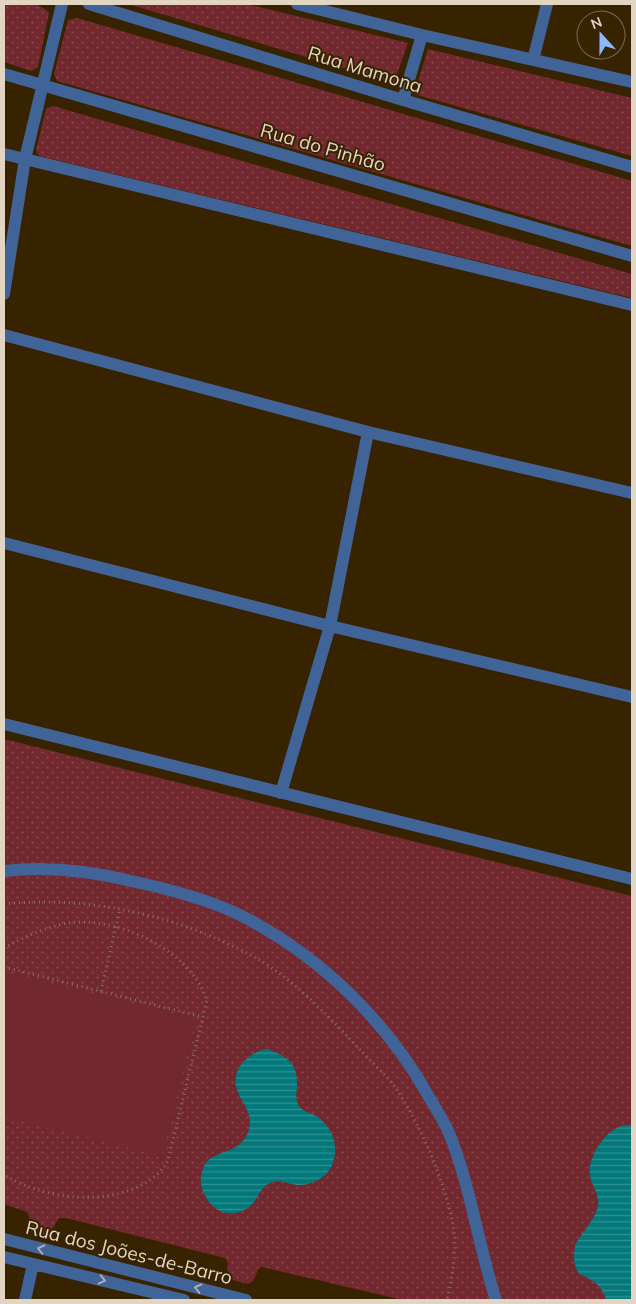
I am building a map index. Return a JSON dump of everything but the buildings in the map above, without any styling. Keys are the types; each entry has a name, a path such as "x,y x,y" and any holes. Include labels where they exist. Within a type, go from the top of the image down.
{"street":[{"path":"4,294 25,159 62,4"},
{"name":"Rua Mamona","path":"88,4 632,167"},
{"path":"297,4 422,35 632,82"},
{"path":"533,60 547,4"},
{"path":"404,100 422,35"},
{"name":"Rua do Pinhão","path":"4,74 632,256"},
{"path":"4,154 632,305"},
{"path":"4,335 368,432 632,494"},
{"path":"280,793 330,626 368,432"},
{"path":"4,543 330,626 632,697"},
{"path":"4,724 632,879"},
{"path":"4,871 66,870 116,877 206,901 242,916 290,945 341,986 385,1031 400,1050 449,1132 469,1191 496,1300"},
{"name":"Rua dos Joões-de-Barro","path":"4,1239 246,1300"},
{"name":"Rua dos Joões-de-Barro","path":"4,1257 184,1300"},
{"path":"25,1300 33,1264"}],"path":[{"path":"4,904 69,902 120,909 157,918 197,932 256,958 276,972 325,1013 395,1088 412,1115 426,1145 443,1188 454,1225 456,1249 447,1300"},
{"path":"101,991 120,909"},
{"path":"4,948 27,936 51,927 70,923 93,923 116,927 139,935 163,947 195,976 204,990 207,1000 168,1160 155,1176 127,1192 86,1198 55,1194 27,1187 4,1175"},
{"path":"4,967 203,1017"}],"shaded area":[{"path":"4,4 34,4 49,13 38,67 31,71 4,62"},
{"path":"128,4 247,4 408,43 394,83"},
{"path":"77,18 632,181 632,246 57,81 54,74 68,20"},
{"path":"428,49 632,98 632,156 414,94"},
{"path":"53,106 632,274 632,298 39,156 36,150 46,109"},
{"path":"4,739 632,896 632,1300 403,1300 262,1267 259,1268 253,1281 248,1284 227,1277 228,1263 225,1258 66,1218 59,1218 52,1230 45,1234 29,1230 29,1216 27,1212 4,1204"},
{"path":"4,972 196,1019 162,1156 4,1117"}],"water":[{"path":"266,1049 285,1057 293,1066 297,1077 296,1097 298,1104 302,1109 319,1118 329,1129 334,1142 335,1156 327,1173 316,1181 302,1185 280,1181 272,1182 263,1188 254,1202 246,1209 234,1213 222,1212 216,1209 207,1199 201,1183 201,1174 208,1160 234,1148 245,1138 249,1129 250,1118 237,1090 236,1076 238,1069 247,1058"},
{"path":"632,1125 632,1300 606,1300 605,1295 596,1284 579,1274 574,1259 574,1252 576,1243 592,1221 598,1206 598,1198 590,1176 593,1156 601,1142 611,1131 621,1126"}]}
